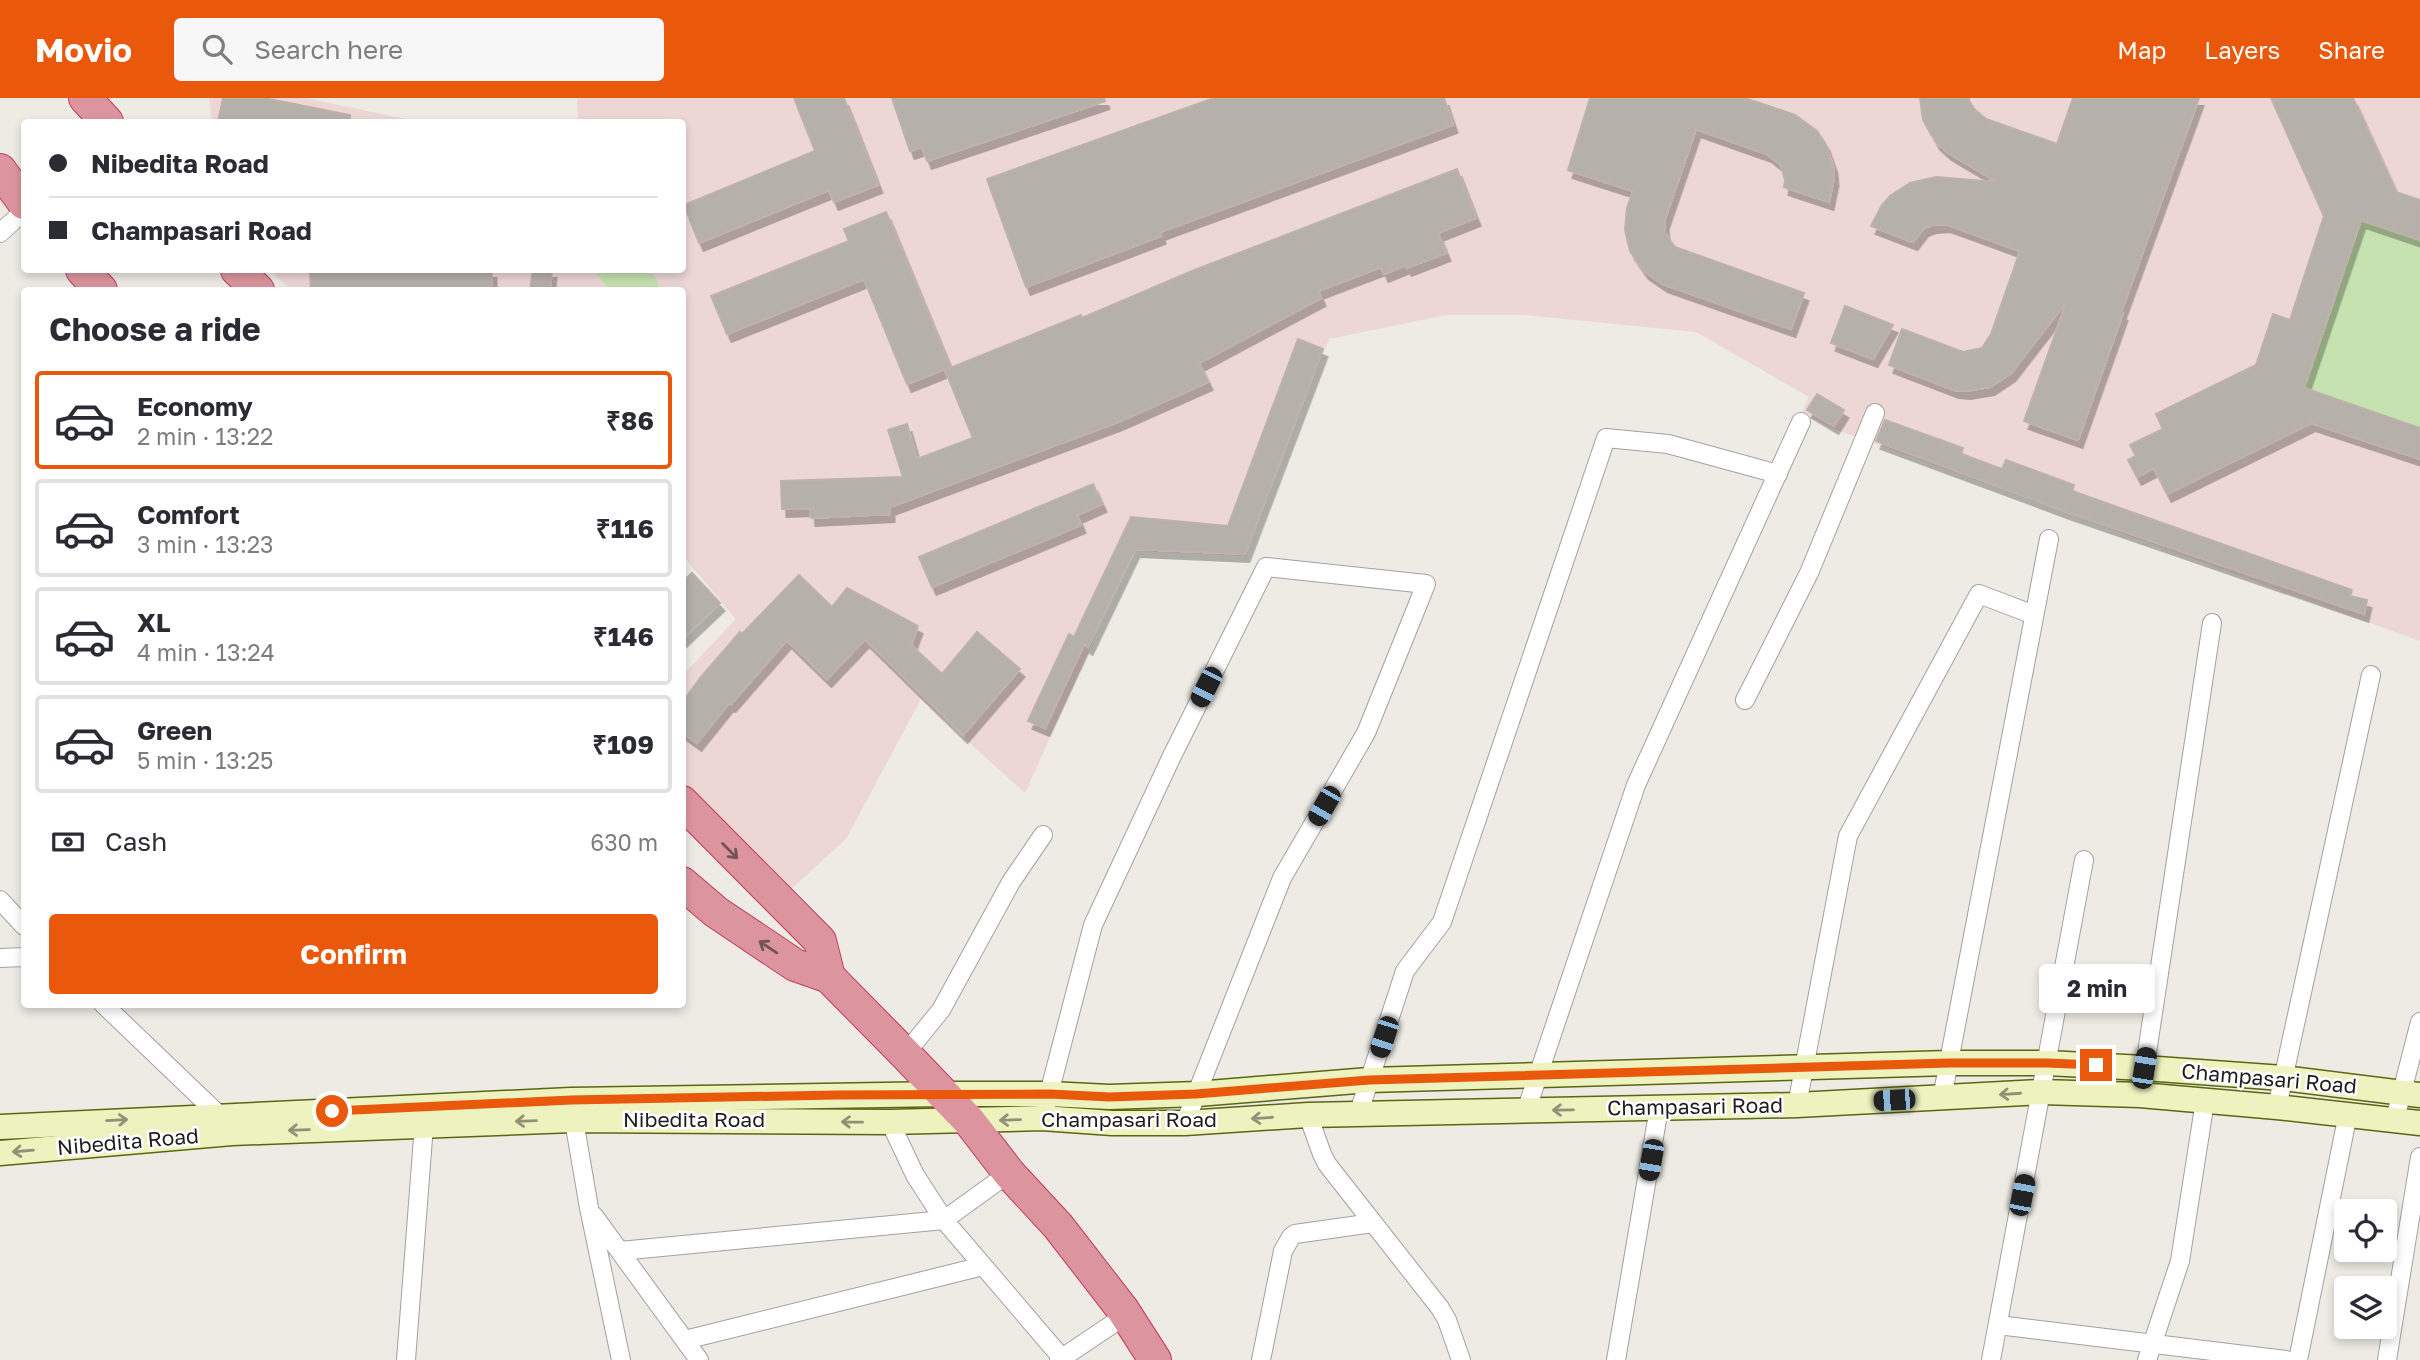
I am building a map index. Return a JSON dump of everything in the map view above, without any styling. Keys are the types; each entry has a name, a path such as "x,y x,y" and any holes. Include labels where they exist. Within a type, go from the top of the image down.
{"highway":[{"path":"85,98 104,119"},
{"path":"0,170 21,199"},
{"path":"85,273 98,287"},
{"path":"240,273 255,287"},
{"path":"686,806 820,941 829,977"},
{"path":"686,886 716,912 795,965 829,977 969,1121 1009,1173 1058,1226 1126,1315 1155,1360"}],"main road":[{"name":"Champasari Road","path":"943,1094 1109,1097 1196,1094 1369,1080 1949,1063 2047,1063 2283,1078 2412,1094"},
{"name":"Champasari Road","path":"969,1121 1042,1118 1112,1123 1185,1123 1308,1115 1797,1105 2041,1091 2140,1095 2420,1123"},
{"name":"Nibedita Road","path":"0,1127 219,1115 572,1110 943,1094"},
{"name":"Nibedita Road","path":"0,1153 232,1133 424,1125 572,1110 890,1122 969,1121"}],"street":[{"path":"0,233 21,214"},
{"path":"1745,700 1809,573 1875,414"},
{"path":"1526,1111 1636,785 1801,422"},
{"path":"1358,1115 1405,971 1441,922 1606,438 1668,444 1778,474"},
{"path":"1942,1098 2049,538"},
{"path":"1042,1118 1093,925 1171,758 1266,567 1426,584 1366,733 1282,878 1185,1123"},
{"path":"1797,1105 1848,836 1979,594 2034,615"},
{"path":"2140,1095 2212,623"},
{"path":"2277,1107 2371,675"},
{"path":"905,1054 941,1010 1012,881 1043,835"},
{"path":"1991,1360 2084,860"},
{"path":"0,900 21,923"},
{"path":"0,958 21,957"},
{"path":"107,1008 219,1115"},
{"path":"2395,1119 2412,1094 2420,1021"},
{"path":"2149,1352 2179,1261 2206,1101"},
{"path":"1615,1360 1659,1108"},
{"path":"572,1110 589,1209 621,1360"},
{"path":"2298,1360 2348,1114"},
{"path":"1308,1115 1324,1159 1440,1308 1461,1360"},
{"path":"890,1122 915,1175 944,1220 1060,1359 1126,1315"},
{"path":"406,1360 424,1125"},
{"path":"2388,1360 2420,1157"},
{"path":"620,1251 944,1220 1009,1173"},
{"path":"589,1209 699,1360"},
{"path":"1261,1360 1283,1251 1291,1237 1295,1234 1373,1223"},
{"path":"685,1340 983,1266"},
{"path":"1998,1325 2149,1352 2286,1360"}],"shaded area":[{"path":"209,98 305,98 406,119 212,119"},
{"path":"577,98 2420,98 2420,641 1834,429 1802,413 1809,397 1696,332 1525,315 1446,315 1329,339 1246,556 1134,551 1025,793 921,699 846,839 789,891 686,788 686,672 736,619 686,560 686,287 288,287 272,273 686,273 686,119 578,119"}],"green space":[{"path":"2361,220 2420,240 2420,427 2304,388"},
{"path":"596,273 651,273 659,287 607,287"}],"building":[{"path":"223,98 264,98 350,115 350,119 219,119"},
{"path":"794,98 844,98 878,185 834,202 829,190 699,243 686,204 815,151"},
{"path":"892,98 1104,98 1105,101 927,161 922,147 910,151"},
{"path":"1214,98 1444,98 1453,125 1160,232 1161,236 1026,287 987,179"},
{"path":"1590,98 1745,98 1795,115 1817,131 1825,143 1833,166 1834,178 1829,202 1784,187 1781,165 1767,154 1696,129 1664,222 1665,233 1675,247 1804,293 1791,329 1663,284 1644,271 1630,251 1625,230 1627,208 1633,191 1568,170"},
{"path":"1920,98 1968,98 1973,108 1986,119 2057,144 2073,98 2199,98 2121,312 2123,313 2078,440 2024,421 2067,301 2011,373 1990,387 1954,390 1889,365 1902,329 1963,352 1982,348 1991,334 2020,251 1946,224 1924,228 1913,242 1871,226 1890,196 1910,183 1936,177 1997,182 1947,152 1936,142 1923,120"},
{"path":"2271,98 2353,98 2396,192 2420,200 2420,240 2361,220 2304,388 2420,428 2420,459 2311,423 2167,494 2154,468 2137,477 2128,460 2136,456 2130,445 2163,429 2156,414 2256,365 2273,314 2290,320 2324,216"},
{"path":"1457,169 1476,218 1438,233 1446,253 1384,274 1381,267 1318,291 1321,298 1199,363 1208,382 1118,422 890,507 890,514 811,518 810,508 782,509 781,481 903,477 888,430 907,424 917,459 973,438 945,370"},
{"path":"886,212 950,367 907,384 864,279 727,334 711,296 849,241 844,229"},
{"path":"310,273 492,273 492,287 311,287"},
{"path":"533,273 552,273 550,287 530,287"},
{"path":"1845,306 1893,325 1873,359 1831,343"},
{"path":"1298,339 1323,349 1245,554 1135,549 1088,647 1084,644 1045,728 1028,721 1069,634 1074,637 1131,517 1228,526"},
{"path":"1817,394 1844,410 1834,426 1807,410"},
{"path":"1885,420 1963,448 1961,454 2002,469 2006,460 2074,485 2072,491 2352,590 2350,596 2367,600 2364,614 2065,511 1876,441"},
{"path":"1093,484 1102,504 1077,515 1081,525 932,587 919,557"},
{"path":"692,573 720,603 686,635 686,578"},
{"path":"799,575 832,607 847,588 918,626 911,645 942,674 977,632 1020,669 963,735 865,639 827,679 787,640 731,704 729,703 697,743 686,735 686,697 740,632 742,634"}],"route":[{"path":"332,1111 571,1100 837,1095 1050,1094 1109,1097 1196,1094 1369,1080 1949,1063 2096,1065"}]}
